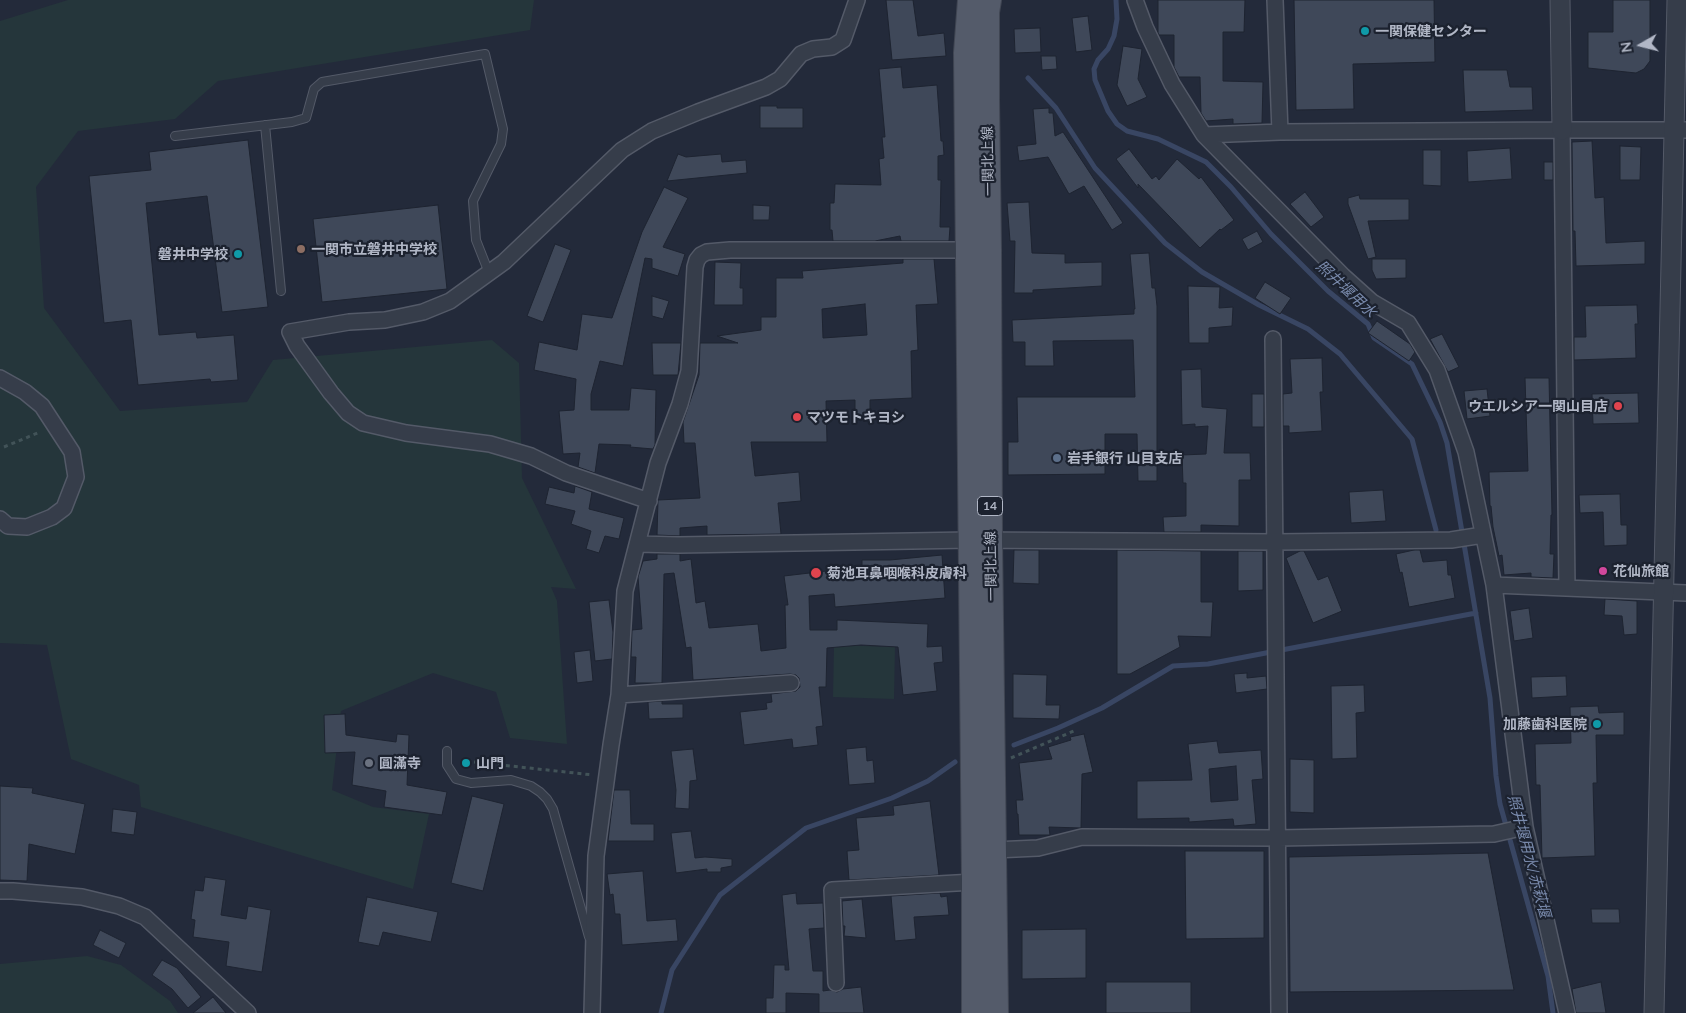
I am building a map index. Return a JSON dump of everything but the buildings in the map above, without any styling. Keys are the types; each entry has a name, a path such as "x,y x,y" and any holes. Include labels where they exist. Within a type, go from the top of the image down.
{"main road":[{"name":"一関北上線","path":"970,0 966,53 979,250"},
{"name":"一関北上線","path":"974,1013 974,882 980,541 979,250 990,0"},
{"name":"一関北上線","path":"980,541 994,850 996,1013"}],"street":[{"path":"649,501 566,473 531,456 490,444 406,433 363,423 348,414 331,393 297,346 290,332 349,322 385,320 423,312 450,301 504,262 622,150 652,131 766,87 780,79 801,54 813,49 832,47 843,40 857,0"},
{"path":"1135,0 1145,27 1172,84 1204,135 1343,276 1372,302 1408,323 1437,370 1466,452 1484,535 1494,586 1525,827 1567,1013"},
{"path":"1275,0 1280,132"},
{"path":"1560,0 1567,588"},
{"path":"1654,1013 1663,591 1680,130 1677,0"},
{"path":"1204,135 1280,132 1680,130"},
{"path":"592,1013 596,856 619,695 625,591 658,463 680,404 689,371 695,267 701,255 713,251 730,250 979,250"},
{"path":"1273,339 1278,1013"},
{"path":"0,378 26,392 42,406 72,452 76,476 64,508 52,517 27,527 8,526 0,519"},
{"path":"638,544 679,546 980,541 1276,542 1451,540 1484,535"},
{"path":"1494,586 1686,593"},
{"path":"619,695 791,683"},
{"path":"994,850 1038,848 1082,837 1278,838 1494,834 1525,827"},
{"path":"836,983 832,890 974,882"},
{"path":"0,891 82,897 119,906 145,917 248,1013"}],"lane":[{"path":"175,136 306,118 314,89 322,82 485,54 503,129 500,144 473,201 476,240 489,274"},
{"path":"265,125 281,291"},
{"path":"446,751 447,765 456,779 471,783 511,780 531,786 547,800 553,809 594,955"}],"path":[{"path":"4,447 55,426"},
{"path":"1006,760 1076,730"},
{"path":"474,762 606,776"}],"shaded area":[{"path":"68,0 534,0 530,30 218,81 175,119 78,131 36,187 44,308 120,411 247,402 273,360 492,340 519,363 522,478 576,589 551,587 557,601 567,744 510,738 496,692 433,673 341,711 332,790 373,807 429,814 413,889 141,807 139,785 71,759 47,645 0,643 0,21"},
{"path":"834,645 895,647 894,699 833,697"},
{"path":"87,956 121,965 170,1001 178,1013 0,1013 0,964"}],"waterway":[{"name":"照井堰用水","path":"1116,0 1117,19 1114,36 1108,49 1098,60 1094,69 1095,80 1108,111 1117,124 1127,131 1158,139 1206,162 1231,187 1271,234 1328,291 1368,324 1374,338 1412,364 1440,422 1447,443 1490,698 1500,804 1548,976 1553,1013"},
{"path":"1028,78 1056,108 1095,168 1165,243 1202,272 1259,305 1308,329 1340,354 1412,439 1436,530"},
{"path":"1014,745 1102,708 1173,666 1208,664 1476,613"},
{"path":"661,1013 672,970 720,895 806,828 892,798 928,781 955,762"}],"place":[{"name":"一関保健センター","path":"1365,31"},
{"name":"一関市立磐井中学校","path":"301,249"},
{"name":"磐井中学校","path":"238,254"},
{"name":"ウエルシア一関山目店","path":"1618,406"},
{"name":"マツモトキヨシ","path":"797,417"},
{"name":"岩手銀行 山目支店","path":"1057,458"},
{"name":"花仙旅館","path":"1603,571"},
{"name":"菊池耳鼻咽喉科皮膚科","path":"816,573"},
{"name":"加藤歯科医院","path":"1597,724"},
{"name":"圓滿寺","path":"369,763"},
{"name":"山門","path":"466,763"}],"water label":[{"name":"照井堰用水/赤萩堰","path":"1529,856"}]}
